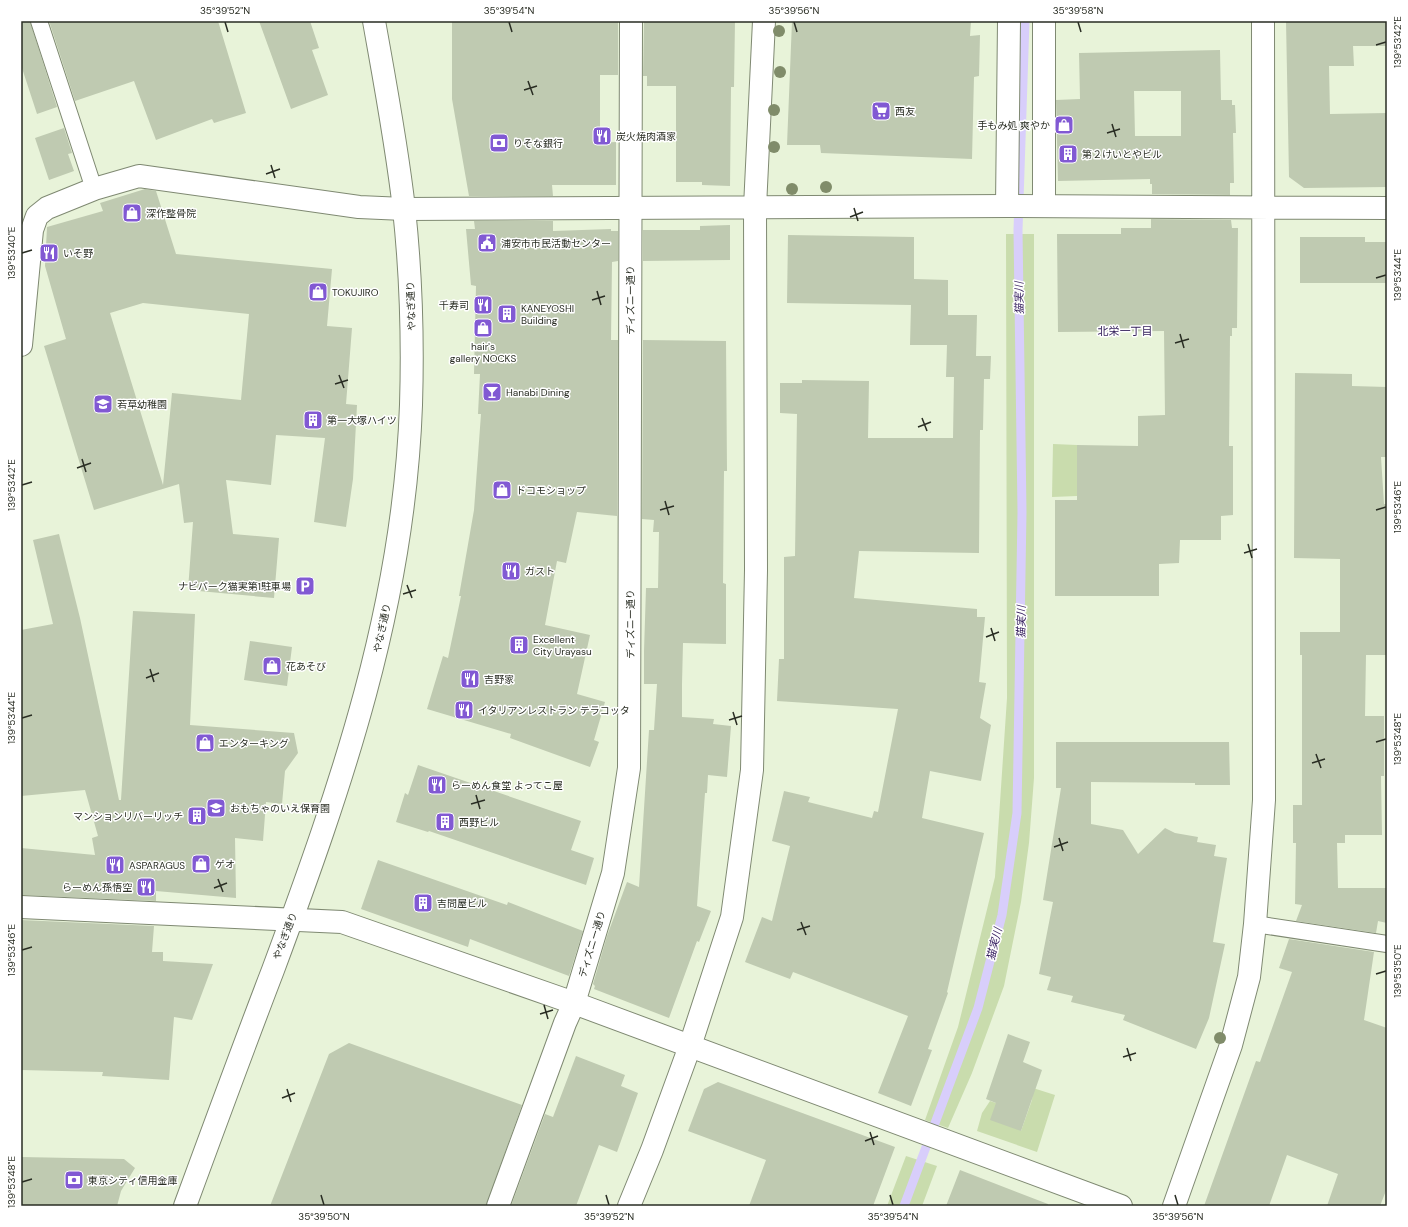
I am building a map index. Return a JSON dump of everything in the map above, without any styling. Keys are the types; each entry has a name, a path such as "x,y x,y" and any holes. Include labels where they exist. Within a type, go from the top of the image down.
{"street":[{"name":"やなぎ通り","path":"185,1206 313,863 364,704 381,636 394,569 404,490 411,408 412,338 404,209 393,127 374,21"},
{"name":"ディズニー通り","path":"498,1206 565,1023 574,1003 613,873 628,768 631,21"},
{"path":"629,1206 652,1150 690,1046 732,917 752,770 756,570 755,207 764,21"},
{"path":"1003,206 1009,21"},
{"path":"1044,21 1044,206"},
{"path":"1174,1206 1231,1045 1249,977 1255,924 1264,800 1263,21"},
{"path":"21,345 32,230 37,216 47,208 94,188 139,176 359,207 404,209 1003,206 1387,208"},
{"path":"21,907 342,922 574,1003 1121,1206"}],"lane":[{"path":"39,21 94,188"},
{"path":"1255,924 1387,944"}],"green space":[{"path":"1006,234 1034,234 1034,778 1029,843 1021,902 1004,986 972,1073 948,1128 925,1120 958,1027 995,877 1007,698"},
{"path":"1053,444 1077,445 1077,496 1052,497"},
{"path":"1033,1088 1055,1095 1037,1152 977,1131 982,1113 990,1101 996,1103 1021,1131 1032,1100"},
{"path":"906,1156 937,1166 922,1206 887,1206"}],"building":[{"path":"21,21 30,21 57,107 37,114 21,65"},
{"path":"49,21 218,21 246,113 214,123 212,119 156,140 134,81 75,101"},
{"path":"259,21 310,21 319,48 312,50 328,95 291,109"},
{"path":"452,21 618,21 618,75 600,75 600,143 616,142 616,185 552,185 553,196 469,196 452,99"},
{"path":"644,21 735,21 734,87 731,87 730,186 702,185 702,182 676,182 676,86 647,86 647,76 643,76"},
{"name":"西友","path":"792,21 971,21 970,36 980,35 979,76 974,77 972,159 821,153 820,145 787,145"},
{"path":"1286,21 1387,21 1387,46 1353,46 1354,66 1329,66 1330,114 1387,113 1387,187 1304,188 1289,177"},
{"path":"1220,50 1221,100 1232,100 1232,105 1235,105 1236,133 1233,133 1234,183 1230,183 1230,195 1152,194 1152,184 1150,184 1150,179 1058,181 1056,100 1080,99 1079,53","holes":["1134,91 1181,91 1181,136 1135,136"]},
{"path":"64,128 72,153 68,154 74,171 49,180 35,138"},
{"path":"145,189 156,191 176,254 332,269 327,326 352,328 346,404 357,405 353,479 346,527 314,522 325,438 276,435 271,485 226,480 233,534 279,538 274,598 188,590 193,522 184,523 179,484 94,510 44,346 66,339 45,266 47,227 103,211 100,203","holes":["143,303 249,314 241,400 172,393 163,485 110,313"]},
{"path":"1151,219 1231,220 1232,228 1238,228 1237,328 1232,328 1232,336 1230,336 1229,446 1233,446 1233,515 1221,516 1221,540 1180,540 1179,563 1159,564 1159,596 1055,596 1055,500 1077,500 1077,445 1138,446 1138,416 1165,415 1164,331 1058,332 1057,234 1121,234 1121,228 1151,228"},
{"path":"474,221 553,221 553,231 611,229 611,231 618,231 618,261 612,262 611,340 618,340 617,516 577,512 566,563 557,561 545,625 590,635 577,694 605,702 594,740 599,742 590,767 510,738 511,734 427,709 443,656 448,658 461,596 459,596 474,510 481,414 478,414 480,374 474,374 476,286 471,285 466,229 475,229"},
{"path":"730,225 730,260 643,261 643,230 700,230 700,226"},
{"path":"788,235 914,237 914,279 948,280 948,315 977,315 976,356 991,356 990,379 984,379 983,430 980,430 979,553 859,551 854,598 977,609 977,617 985,617 979,682 986,683 980,718 991,725 981,781 930,771 922,818 984,833 948,993 928,1049 932,1050 911,1106 878,1093 908,1016 793,972 790,979 745,962 762,917 772,921 790,846 772,841 784,791 810,797 808,802 872,818 874,811 878,812 898,709 777,701 779,659 784,659 784,557 795,556 797,414 780,413 780,383 802,383 802,380 869,381 868,438 953,438 954,377 946,377 947,345 910,345 911,305 787,303"},
{"path":"1300,237 1365,237 1365,242 1387,242 1387,283 1300,283"},
{"path":"643,340 726,341 727,471 724,471 723,583 726,584 726,644 683,643 682,717 714,719 713,724 731,726 727,777 708,775 707,793 705,793 697,906 711,911 699,942 697,941 669,1018 594,989 595,986 593,984 607,936 627,882 639,887 649,730 654,730 657,684 644,684 644,651 646,588 658,588 659,532 653,532 654,520 642,519"},
{"path":"1295,373 1352,374 1352,386 1387,387 1387,457 1381,457 1384,504 1387,504 1387,655 1366,655 1365,716 1384,716 1384,776 1381,776 1382,835 1345,835 1345,843 1337,843 1338,888 1387,888 1387,923 1378,921 1376,933 1296,921 1302,905 1295,904 1296,843 1293,843 1293,805 1302,805 1302,655 1300,655 1300,632 1340,632 1340,559 1294,558"},
{"path":"59,534 80,618 119,800 121,800 133,611 195,614 190,725 294,733 298,753 285,771 282,804 266,802 263,841 235,838 236,898 156,891 156,901 21,895 21,848 95,855 92,838 98,836 85,790 21,796 21,630 53,624 33,540"},
{"path":"250,641 292,647 287,686 244,680"},
{"path":"1056,742 1229,742 1230,785 1195,785 1195,783 1091,782 1091,824 1123,830 1138,854 1165,828 1175,833 1198,837 1197,842 1216,845 1214,856 1227,858 1213,942 1225,944 1209,1018 1196,1049 1123,1020 1125,1015 1071,1002 1073,996 1047,990 1051,977 1039,974 1053,902 1043,900 1061,788 1056,788"},
{"path":"418,765 581,821 571,850 594,858 586,885 429,831 428,832 396,822 405,793 408,795"},
{"path":"378,860 507,905 508,902 583,931 569,976 470,939 468,947 361,909"},
{"path":"21,920 154,926 152,952 163,952 163,961 213,964 192,1020 174,1017 169,1080 102,1076 103,1072 21,1070"},
{"path":"1289,939 1374,952 1364,1020 1387,1028 1387,1188 1380,1206 1327,1206 1338,1174 1287,1155 1269,1206 1204,1206 1256,1061 1260,1062 1292,972 1279,968"},
{"path":"1008,1034 1030,1042 1023,1062 1042,1070 1021,1131 990,1120 996,1103 986,1099"},
{"path":"349,1043 522,1105 486,1206 270,1206 329,1054"},
{"path":"576,1056 625,1075 621,1086 638,1093 617,1152 599,1145 576,1206 511,1206 545,1114 553,1117"},
{"path":"718,1082 895,1147 873,1206 749,1206 766,1160 688,1131 704,1089"},
{"name":"東京シティ信用金庫","path":"21,1157 124,1159 135,1168 121,1191 117,1206 21,1206"},
{"path":"960,1170 1048,1204 1048,1206 946,1206"}],"waterway":[{"name":"猫実川","path":"904,1206 978,1008 1002,915 1017,813 1022,512 1018,230 1025,21"}],"place":[{"name":"西友","path":"881,111"},
{"name":"手もみ処 爽やか","path":"1064,125"},
{"name":"炭火焼肉酒家","path":"602,136"},
{"name":"りそな銀行","path":"499,143"},
{"name":"第２けいとやビル","path":"1068,154"},
{"name":"深作整骨院","path":"132,213"},
{"name":"浦安市市民活動センター","path":"487,243"},
{"name":"いそ野","path":"49,253"},
{"name":"TOKUJIRO","path":"318,292"},
{"name":"千寿司","path":"483,305"},
{"name":"KANEYOSHI Building","path":"507,314"},
{"name":"hair's gallery NOCKS","path":"483,328"},
{"name":"Hanabi Dining","path":"492,392"},
{"name":"若草幼稚園","path":"103,404"},
{"name":"第一大塚ハイツ","path":"313,420"},
{"name":"ドコモショップ","path":"502,490"},
{"name":"ガスト","path":"511,571"},
{"name":"ナビパーク猫実第1駐車場","path":"305,586"},
{"name":"Excellent City Urayasu","path":"519,645"},
{"name":"花あそび","path":"272,666"},
{"name":"吉野家","path":"470,679"},
{"name":"イタリアンレストラン テラコッタ","path":"464,710"},
{"name":"エンターキング","path":"205,743"},
{"name":"らーめん食堂 よってこ屋","path":"437,785"},
{"name":"おもちゃのいえ保育園","path":"216,808"},
{"name":"マンションリバーリッチ","path":"197,816"},
{"name":"西野ビル","path":"445,822"},
{"name":"ゲオ","path":"201,864"},
{"name":"ASPARAGUS","path":"115,865"},
{"name":"らーめん孫悟空","path":"146,887"},
{"name":"吉問屋ビル","path":"423,903"},
{"name":"東京シティ信用金庫","path":"74,1180"}],"district":[{"name":"北栄一丁目","path":"1125,331"}]}
